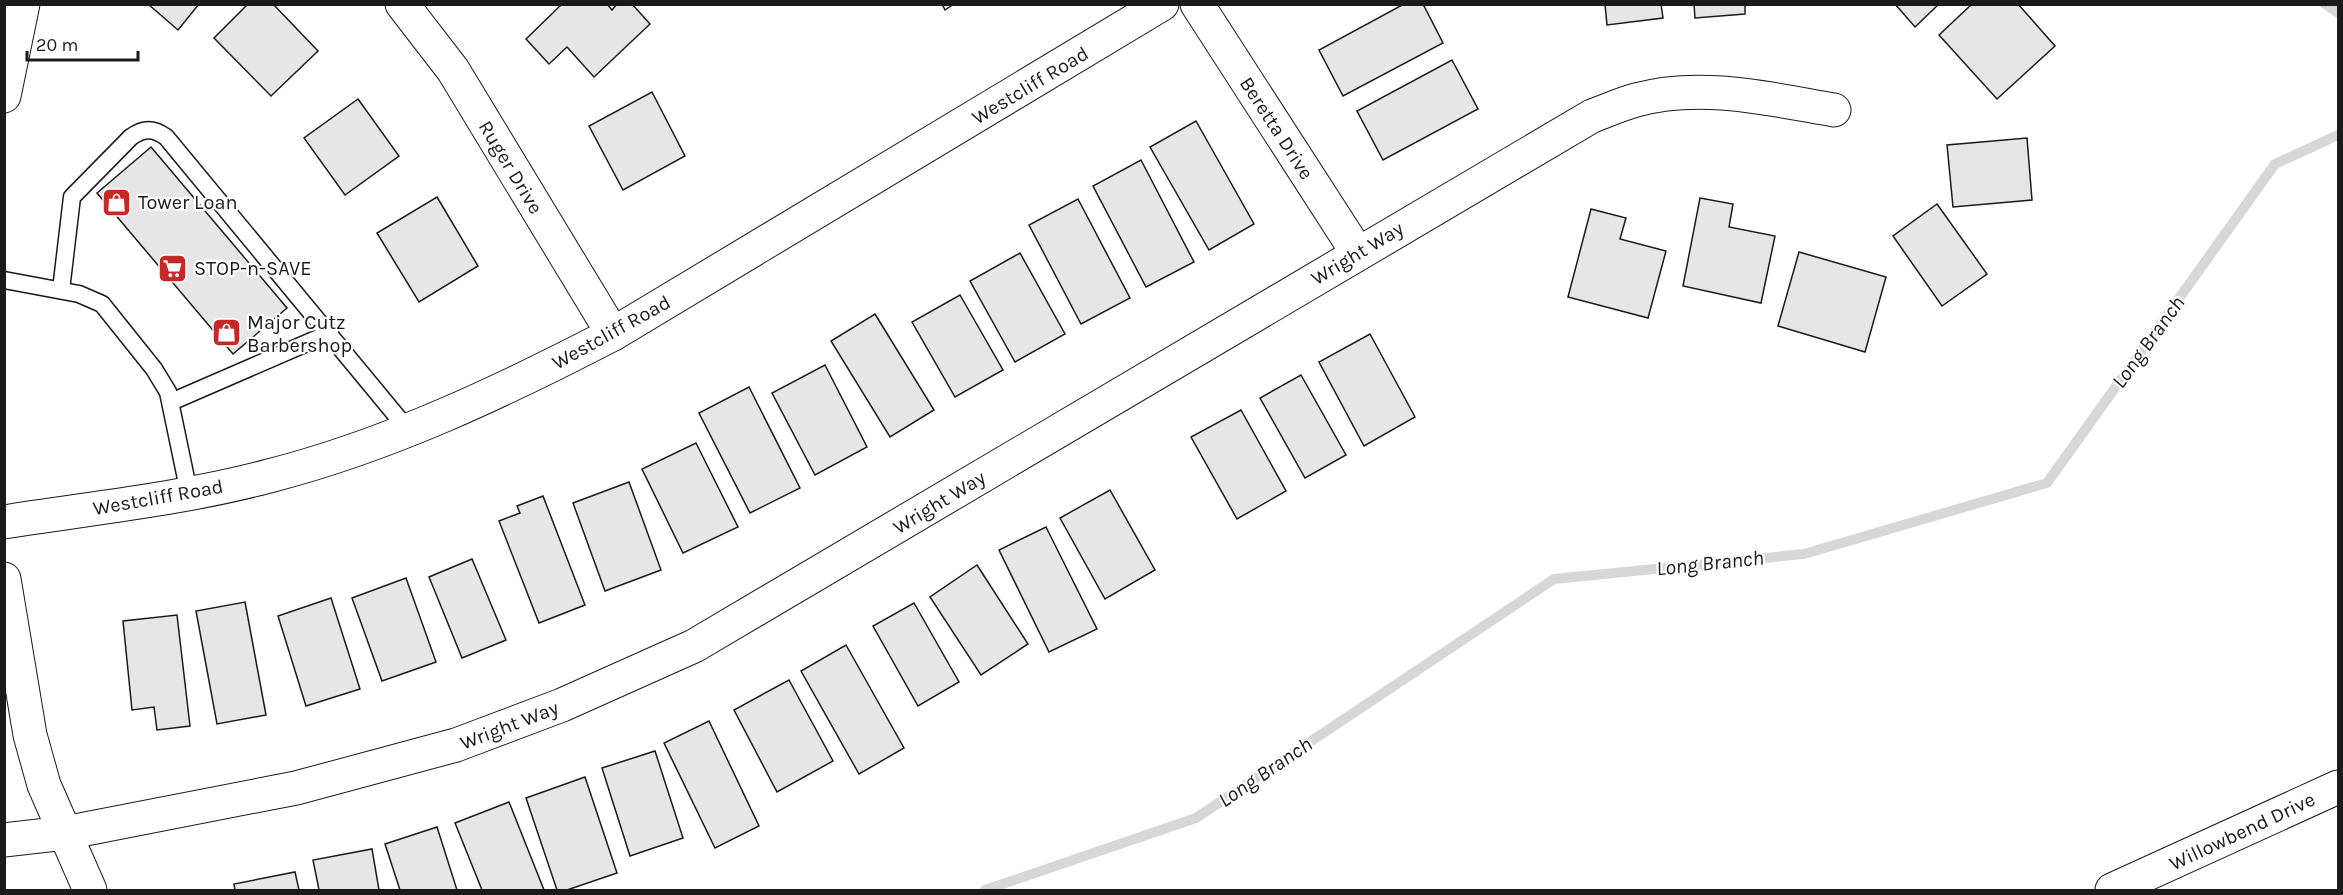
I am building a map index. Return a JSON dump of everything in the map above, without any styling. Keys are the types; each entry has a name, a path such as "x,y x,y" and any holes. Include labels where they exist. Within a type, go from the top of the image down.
{"street":[{"path":"4,96 23,4"},
{"name":"Ruger Drive","path":"402,4 453,70 613,334"},
{"name":"Beretta Drive","path":"1197,4 1357,252"},
{"name":"Westcliff Road","path":"4,522 189,493 269,476 409,431 526,379 613,334 1142,10"},
{"name":"Wright Way","path":"4,840 64,833 296,788 456,745 602,687 704,640 1357,252 1592,116 1638,99 1691,93 1741,94 1834,110"},
{"path":"4,579 30,735 44,785 90,891"},
{"name":"Willowbend Drive","path":"2112,891 2338,787"}],"lane":[{"path":"61,290 72,197 131,137 140,131 151,129 166,137 409,431"},
{"path":"4,280 61,290 88,297 102,304 154,369 171,402 189,493"},
{"path":"171,402 330,333"}],"building":[{"path":"148,4 199,4 178,30"},
{"path":"248,4 273,4 318,51 271,96 214,38"},
{"path":"562,4 607,4 612,10 617,4 632,4 650,24 594,77 567,47 549,64 526,39"},
{"path":"942,4 954,4 945,10"},
{"path":"1404,4 1423,4 1443,43 1343,96 1319,50"},
{"path":"1605,4 1661,4 1663,18 1607,25"},
{"path":"1694,4 1745,4 1745,14 1695,18"},
{"path":"1895,4 1939,4 1915,27"},
{"path":"1972,4 2018,4 2055,46 1997,99 1939,35"},
{"path":"1452,60 1478,109 1383,160 1357,111"},
{"path":"652,92 685,156 623,190 589,126"},
{"path":"358,99 399,156 345,195 304,138"},
{"path":"1196,121 1254,224 1209,250 1150,147"},
{"path":"2027,138 2032,200 1953,207 1947,145"},
{"path":"151,147 287,308 233,354 97,193"},
{"path":"1141,160 1194,262 1146,287 1093,186"},
{"path":"437,197 478,266 419,302 377,233"},
{"path":"1700,198 1733,204 1729,227 1775,236 1761,303 1683,286"},
{"path":"1078,199 1130,298 1081,324 1029,225"},
{"path":"1937,204 1987,274 1942,306 1893,236"},
{"path":"1591,209 1626,218 1620,239 1666,251 1648,318 1568,297"},
{"path":"1799,252 1886,277 1865,352 1778,326"},
{"path":"1020,253 1065,334 1015,362 970,281"},
{"path":"960,295 1003,370 955,397 912,322"},
{"path":"875,314 934,410 890,437 831,341"},
{"path":"1370,334 1415,417 1364,446 1319,362"},
{"path":"825,365 867,447 815,475 772,393"},
{"path":"1301,375 1346,455 1305,478 1260,398"},
{"path":"749,387 800,488 750,513 699,413"},
{"path":"1241,410 1286,491 1237,519 1191,437"},
{"path":"696,443 738,527 683,553 642,469"},
{"path":"629,482 661,570 605,591 573,503"},
{"path":"1110,490 1155,570 1105,599 1060,518"},
{"path":"543,496 585,605 539,623 499,521 520,513 517,506"},
{"path":"1046,527 1097,629 1049,652 999,550"},
{"path":"472,559 506,640 462,658 429,577"},
{"path":"977,565 1028,644 981,675 930,597"},
{"path":"406,578 436,662 382,681 352,598"},
{"path":"331,598 360,689 306,706 278,616"},
{"path":"245,602 266,715 217,724 196,611"},
{"path":"914,603 959,682 918,706 873,626"},
{"path":"177,615 190,726 157,730 154,707 132,710 123,621"},
{"path":"846,645 904,748 859,774 801,671"},
{"path":"789,680 833,761 777,792 734,710"},
{"path":"709,721 759,826 715,848 664,743"},
{"path":"655,751 683,838 630,856 602,768"},
{"path":"585,777 617,873 567,890 557,890 526,798"},
{"path":"509,802 544,890 482,890 455,823"},
{"path":"437,827 457,890 400,890 385,844"},
{"path":"372,849 379,890 319,890 313,860"},
{"path":"295,872 299,890 235,890 234,884"}],"waterway":[{"path":"2325,4 2338,13"},
{"name":"Long Branch","path":"985,890 1196,818 1554,579 1804,554 2047,483 2275,164 2338,135"}],"place":[{"name":"Tower Loan","path":"117,202"},
{"name":"STOP-n-SAVE","path":"173,268"},
{"name":"Major Cutz Barbershop","path":"226,333"}]}
